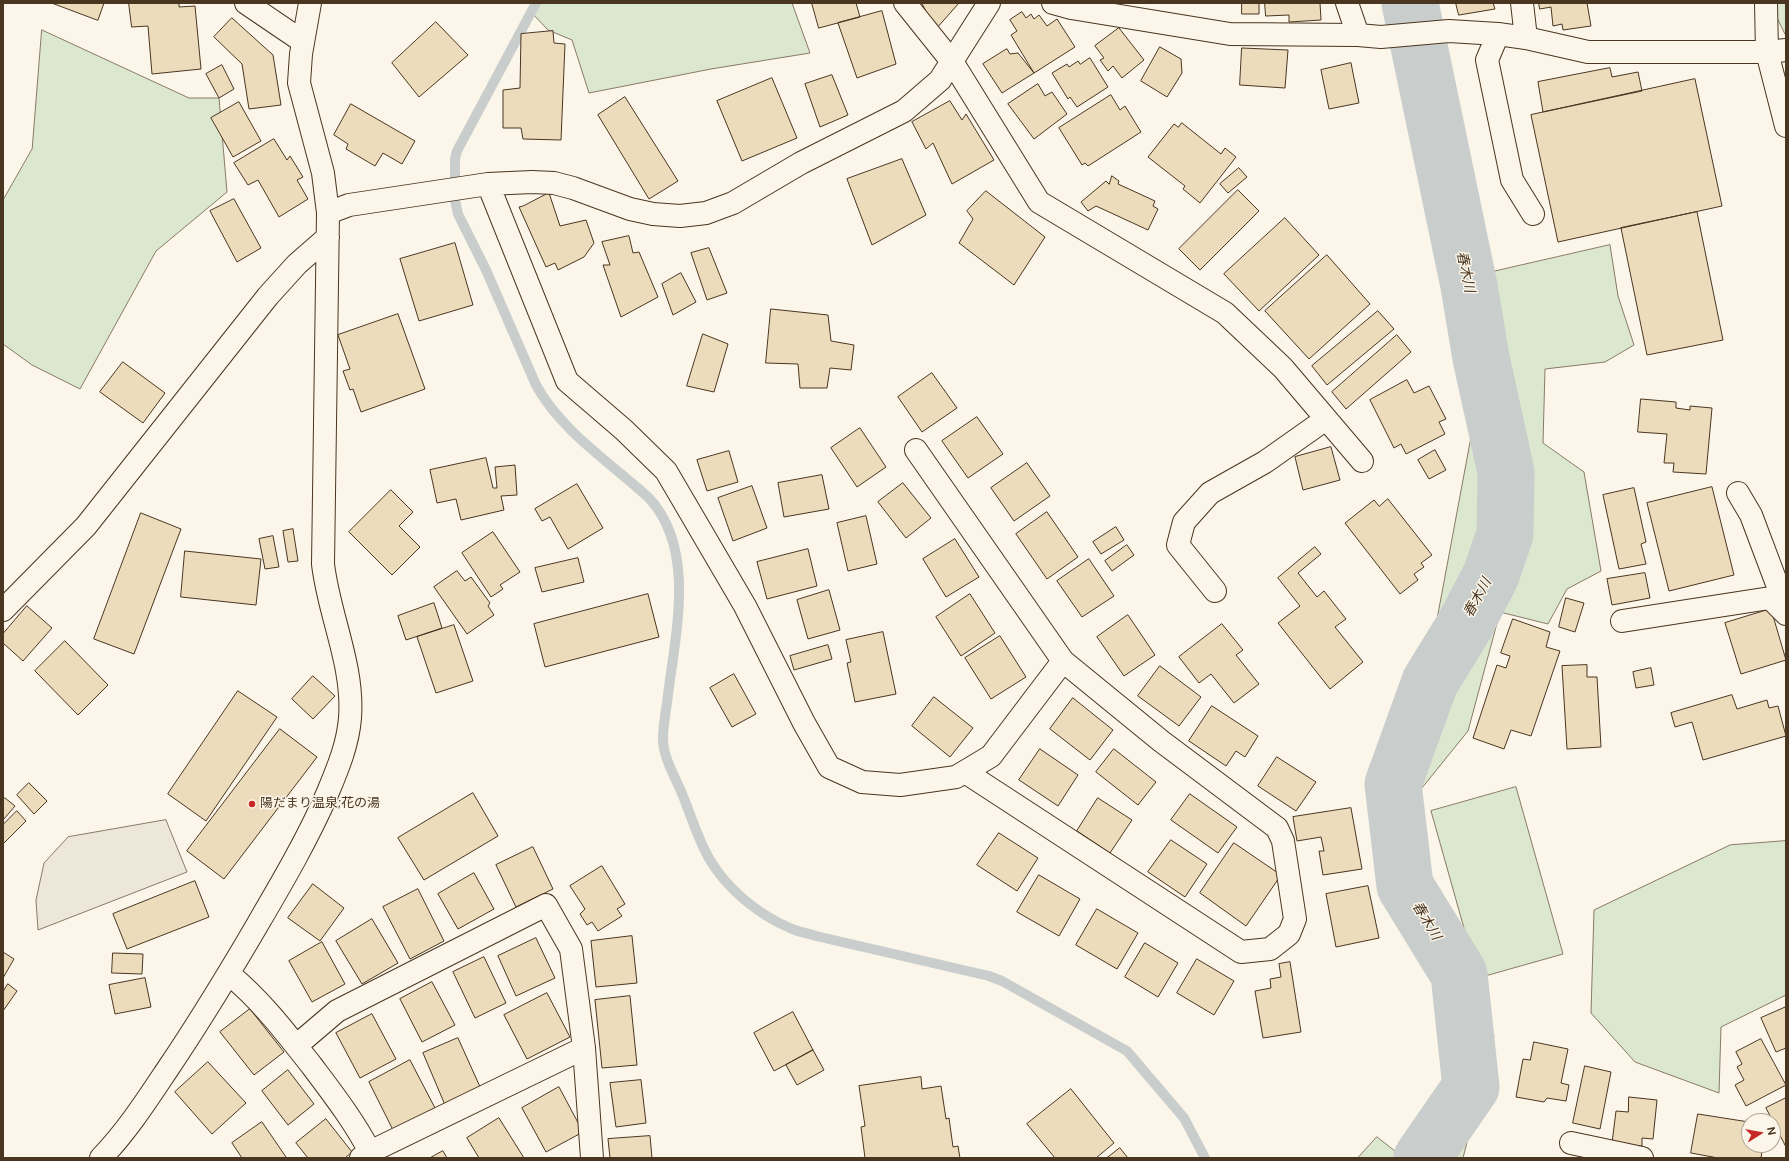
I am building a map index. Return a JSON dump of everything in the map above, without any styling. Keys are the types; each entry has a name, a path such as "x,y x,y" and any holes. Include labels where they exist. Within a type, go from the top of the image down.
{"street":[{"path":"246,3 302,41"},
{"path":"101,1158 125,1132 142,1108 229,974 285,878 318,815 347,741 350,718 350,693 346,663 326,585 322,542 328,213 323,173 299,83 298,70 310,3"},
{"path":"905,3 953,63 1039,202 1225,313 1283,368 1362,462"},
{"path":"328,213 349,205 488,184 532,182 554,183 573,188 630,209 653,214 680,216 706,213 734,203 801,162 904,111 940,80 953,63 989,3"},
{"path":"1053,3 1071,8 1230,34 1358,35 1381,37 1449,32 1498,34 1526,38 1588,52 1776,51"},
{"path":"1347,3 1358,35"},
{"path":"1522,3 1526,38"},
{"path":"1766,3 1776,51 1786,126"},
{"path":"1498,34 1487,60 1512,180 1533,214"},
{"path":"488,184 567,381 624,430 666,471 745,606 804,723 829,767 862,782 900,785 956,777 991,756 1062,661"},
{"path":"3,610 86,526 268,296 297,264 328,237"},
{"path":"1215,591 1178,545 1184,522 1210,493 1265,462 1326,419"},
{"path":"916,450 1062,661 1161,741 1277,828 1283,841 1295,919 1289,934 1270,950 1241,952 965,772"},
{"path":"1738,493 1751,515 1786,608"},
{"path":"1622,622 1770,598 1786,614"},
{"path":"296,1046 337,1011 546,905 571,949 584,1048 592,1158"},
{"path":"229,974 250,991 296,1046 346,1111 365,1155 584,1048"},
{"path":"1571,1143 1642,1158"}],"green space":[{"path":"532,3 792,3 810,53 711,69 589,93 572,40 548,30 531,12"},
{"path":"1775,3 1786,3 1786,36 1775,14"},
{"path":"42,30 189,98 219,98 227,192 156,251 80,389 32,365 3,344 3,200 32,149"},
{"path":"1610,245 1618,296 1634,345 1605,362 1545,369 1543,443 1584,472 1601,571 1567,589 1548,624 1500,612 1468,731 1413,799 1432,646 1471,437 1466,278"},
{"path":"1516,787 1563,954 1478,978 1431,811"},
{"path":"1786,841 1786,995 1721,1027 1719,1093 1635,1062 1591,1013 1594,910 1730,845"},
{"path":"1472,1031 1494,1036 1463,1158 1430,1158"},
{"path":"1377,1137 1404,1158 1358,1158"}],"shaded area":[{"path":"166,820 187,872 38,930 36,900 44,863 68,837"}],"building":[{"path":"52,3 104,3 98,20"},
{"path":"129,3 179,3 179,7 195,6 201,69 152,74 148,26 132,27"},
{"path":"812,3 856,3 860,17 819,28"},
{"path":"922,3 959,3 936,29"},
{"path":"1242,3 1259,3 1259,14 1242,14"},
{"path":"1265,3 1320,3 1321,20 1289,22 1289,15 1266,16"},
{"path":"1456,3 1493,3 1495,9 1459,15"},
{"path":"1539,3 1587,3 1591,26 1563,30 1562,24 1553,26 1551,7 1540,9"},
{"path":"882,11 896,64 857,78 838,23"},
{"path":"1022,12 1026,18 1031,14 1034,19 1039,15 1047,26 1057,19 1075,47 1034,73 1011,35 1017,31 1010,20"},
{"path":"232,18 273,55 281,105 249,109 242,64 214,37"},
{"path":"436,22 468,55 419,97 392,63"},
{"path":"1119,28 1144,60 1122,78 1113,66 1108,71 1100,60 1104,58 1095,46"},
{"path":"553,31 554,43 565,44 561,140 523,139 521,128 503,128 503,90 520,88 521,34"},
{"path":"1160,47 1181,59 1182,73 1167,97 1141,81"},
{"path":"1242,48 1288,50 1285,88 1240,85"},
{"path":"1007,49 1010,54 1018,53 1034,73 1002,93 983,64"},
{"path":"1090,58 1108,87 1077,107 1070,97 1068,99 1052,73 1067,64 1069,67 1078,61 1080,64"},
{"path":"1351,63 1359,103 1329,109 1321,70"},
{"path":"222,65 234,89 219,98 206,74"},
{"path":"1610,68 1612,77 1638,72 1642,91 1543,112 1538,82"},
{"path":"832,75 848,115 820,127 805,84"},
{"path":"772,78 797,138 742,161 717,101"},
{"path":"1695,79 1722,206 1558,242 1531,115"},
{"path":"1038,84 1045,96 1052,92 1067,114 1034,139 1008,104"},
{"path":"1111,95 1120,110 1125,106 1141,132 1088,166 1085,163 1082,165 1059,128"},
{"path":"625,97 678,181 649,199 598,115"},
{"path":"950,101 962,120 966,114 994,160 952,184 933,143 926,149 912,122"},
{"path":"239,102 261,141 233,157 211,118"},
{"path":"351,104 415,141 402,164 383,153 375,166 346,149 348,144 334,135"},
{"path":"1182,123 1221,154 1225,148 1236,157 1200,203 1183,189 1185,186 1148,157 1174,124 1178,127"},
{"path":"274,139 287,160 290,156 303,177 297,180 308,199 279,217 258,180 248,185 234,163"},
{"path":"902,159 926,215 872,245 847,179"},
{"path":"1239,168 1247,177 1228,193 1220,184"},
{"path":"1112,176 1119,181 1118,184 1155,201 1153,206 1158,209 1148,230 1096,206 1088,211 1081,202 1106,181 1109,184"},
{"path":"1238,190 1259,211 1200,270 1179,249"},
{"path":"986,191 1045,237 1014,285 959,243 973,219 967,211"},
{"path":"549,193 560,226 586,220 594,243 584,257 558,270 555,263 546,267 519,207"},
{"path":"234,199 261,248 237,262 210,211"},
{"path":"1697,212 1723,340 1647,355 1621,228"},
{"path":"1285,218 1319,255 1259,311 1224,274"},
{"path":"629,236 633,253 639,252 658,297 621,317 603,265 610,265 602,242"},
{"path":"455,243 473,305 419,321 400,259"},
{"path":"709,248 727,293 707,300 691,253"},
{"path":"1327,255 1370,304 1309,359 1265,311"},
{"path":"681,273 696,302 673,315 662,284"},
{"path":"771,309 828,315 831,341 854,345 851,370 830,368 827,388 800,388 798,364 766,363"},
{"path":"1378,311 1394,329 1327,385 1312,366"},
{"path":"398,314 425,389 361,412 353,389 350,390 343,371 350,369 338,335"},
{"path":"703,334 728,344 714,392 687,386"},
{"path":"1397,335 1411,352 1346,409 1332,392"},
{"path":"123,362 165,393 143,423 100,392"},
{"path":"932,373 957,408 922,432 898,397"},
{"path":"1407,380 1414,393 1429,386 1446,419 1439,422 1445,434 1406,454 1401,444 1394,448 1370,400"},
{"path":"1641,399 1676,402 1676,408 1690,410 1690,406 1712,408 1706,474 1673,472 1674,463 1664,463 1667,434 1638,432"},
{"path":"977,417 1003,454 968,478 942,441"},
{"path":"860,428 886,467 857,487 831,448"},
{"path":"1331,447 1340,480 1303,490 1295,457"},
{"path":"1435,450 1446,470 1429,479 1418,460"},
{"path":"729,451 738,482 707,491 697,460"},
{"path":"486,458 493,488 497,488 495,467 515,465 517,495 501,496 504,510 461,520 456,499 437,503 430,470"},
{"path":"1027,463 1050,496 1014,521 991,488"},
{"path":"822,475 829,509 784,517 778,483"},
{"path":"903,483 931,518 906,538 878,502"},
{"path":"577,484 603,528 568,549 550,517 542,521 535,509"},
{"path":"752,486 767,528 733,541 718,498"},
{"path":"1712,487 1734,575 1669,591 1647,503"},
{"path":"1634,488 1646,542 1641,544 1646,564 1619,569 1603,495"},
{"path":"391,490 413,512 399,526 420,547 392,575 349,532"},
{"path":"1388,499 1432,555 1421,563 1424,567 1414,574 1418,580 1400,594 1345,523 1374,500 1379,506"},
{"path":"1047,512 1078,557 1047,579 1016,534"},
{"path":"141,513 181,529 134,654 94,639"},
{"path":"866,516 877,564 848,571 837,523"},
{"path":"1116,527 1124,540 1101,554 1093,542"},
{"path":"293,529 298,561 288,562 283,531"},
{"path":"493,532 520,572 500,585 503,589 491,597 462,553"},
{"path":"273,536 279,567 265,569 259,539"},
{"path":"955,539 979,577 946,597 923,559"},
{"path":"1127,545 1134,555 1112,571 1105,561"},
{"path":"1315,547 1321,554 1298,573 1317,597 1324,591 1346,619 1335,627 1363,662 1330,689 1278,623 1300,606 1278,578"},
{"path":"808,549 817,586 767,599 757,562"},
{"path":"185,551 261,559 256,605 181,597"},
{"path":"578,558 584,582 542,592 535,568"},
{"path":"1089,559 1114,596 1082,617 1057,581"},
{"path":"457,571 465,581 471,577 490,603 488,606 494,615 467,634 434,587"},
{"path":"1645,573 1650,598 1612,605 1607,579"},
{"path":"829,590 840,630 808,639 797,600"},
{"path":"648,594 659,637 545,667 534,624"},
{"path":"970,594 995,633 961,656 936,617"},
{"path":"1566,598 1584,603 1575,632 1559,627"},
{"path":"434,603 442,628 406,640 398,616"},
{"path":"27,606 52,628 23,661 3,643 3,634"},
{"path":"1771,609 1786,660 1741,674 1725,623"},
{"path":"1128,615 1155,655 1124,676 1097,637"},
{"path":"1513,619 1550,632 1546,647 1560,651 1531,736 1511,730 1504,749 1473,738 1497,665 1506,668 1510,656 1501,653"},
{"path":"1222,624 1243,650 1236,655 1259,684 1234,703 1211,674 1199,683 1179,657"},
{"path":"454,625 473,681 436,693 417,637"},
{"path":"883,632 896,694 855,702 847,663 851,662 846,640"},
{"path":"1000,636 1026,677 991,699 965,658"},
{"path":"65,641 108,685 78,715 35,671"},
{"path":"828,645 832,659 794,670 790,656"},
{"path":"1587,665 1587,677 1597,677 1601,747 1567,749 1562,666"},
{"path":"1160,666 1201,697 1179,726 1138,696"},
{"path":"1651,668 1654,685 1636,688 1633,672"},
{"path":"734,674 756,714 732,727 710,688"},
{"path":"313,676 335,696 313,719 292,699"},
{"path":"238,691 277,717 206,821 168,794"},
{"path":"1732,695 1737,709 1767,700 1769,708 1778,706 1786,736 1703,760 1692,722 1675,727 1671,713"},
{"path":"934,697 973,728 950,757 912,726"},
{"path":"1073,698 1113,730 1090,760 1050,729"},
{"path":"1212,706 1258,736 1245,757 1236,751 1226,766 1189,741"},
{"name":"陽だまり温泉;花の湯","path":"280,729 317,757 224,879 187,851"},
{"path":"1040,749 1078,775 1058,806 1019,780"},
{"path":"1114,749 1156,782 1138,805 1096,772"},
{"path":"1277,757 1316,782 1296,811 1258,786"},
{"path":"29,783 47,801 34,814 17,795"},
{"path":"473,793 498,836 424,880 398,838"},
{"path":"1190,794 1237,827 1218,853 1171,820"},
{"path":"5,798 15,806 3,820 3,800"},
{"path":"1098,798 1132,820 1110,853 1077,831"},
{"path":"1351,808 1362,869 1323,875 1319,851 1324,851 1321,837 1297,841 1293,817"},
{"path":"17,811 26,821 3,844 3,825"},
{"path":"999,833 1038,858 1017,891 977,865"},
{"path":"1171,840 1207,864 1185,897 1148,872"},
{"path":"1234,843 1281,875 1246,926 1200,893"},
{"path":"533,847 553,889 516,907 496,865"},
{"path":"602,866 625,904 617,909 622,916 598,931 592,922 587,925 580,914 585,909 570,886"},
{"path":"474,873 494,909 458,929 438,894"},
{"path":"1039,875 1080,899 1059,936 1017,912"},
{"path":"195,881 209,917 127,949 113,914"},
{"path":"313,884 344,908 320,941 288,918"},
{"path":"1368,886 1379,938 1336,947 1326,894"},
{"path":"418,889 444,941 410,959 383,907"},
{"path":"1097,909 1138,933 1117,969 1076,945"},
{"path":"372,919 398,963 362,984 336,941"},
{"path":"632,936 637,983 596,987 591,941"},
{"path":"536,938 555,978 516,996 498,956"},
{"path":"322,942 345,984 312,1002 289,961"},
{"path":"1145,943 1178,963 1158,997 1125,977"},
{"path":"3,952 14,959 3,978"},
{"path":"113,953 143,954 142,974 112,973"},
{"path":"484,957 506,1003 475,1018 453,972"},
{"path":"1197,959 1234,981 1214,1015 1177,993"},
{"path":"1290,962 1301,1032 1263,1038 1255,991 1271,988 1270,979 1281,977 1279,964"},
{"path":"145,978 151,1007 115,1014 109,985"},
{"path":"432,982 455,1025 422,1042 400,999"},
{"path":"8,984 17,991 3,1011 3,992"},
{"path":"547,993 570,1037 527,1059 504,1015"},
{"path":"630,996 637,1065 602,1068 595,1000"},
{"path":"1786,1007 1786,1048 1776,1052 1761,1018"},
{"path":"250,1009 284,1052 254,1075 220,1032"},
{"path":"793,1012 813,1050 774,1071 754,1033"},
{"path":"372,1014 396,1059 360,1078 336,1033"},
{"path":"458,1038 481,1089 445,1105 423,1053"},
{"path":"1761,1039 1786,1085 1746,1106 1735,1085 1744,1080 1737,1067 1742,1064 1736,1052"},
{"path":"1534,1042 1568,1049 1561,1083 1569,1085 1566,1101 1547,1098 1544,1102 1516,1097 1523,1059 1530,1060"},
{"path":"813,1050 824,1070 797,1085 786,1065"},
{"path":"410,1060 435,1108 393,1130 369,1082"},
{"path":"208,1062 246,1103 212,1134 175,1092"},
{"path":"1585,1066 1611,1072 1600,1129 1573,1123"},
{"path":"288,1070 314,1104 288,1125 262,1091"},
{"path":"921,1077 922,1089 941,1086 946,1119 949,1118 953,1147 958,1146 960,1158 865,1158 861,1127 865,1126 859,1086"},
{"path":"641,1080 646,1123 616,1127 610,1083"},
{"path":"559,1087 583,1132 546,1152 522,1108"},
{"path":"1071,1089 1114,1143 1096,1158 1055,1158 1027,1124"},
{"path":"1629,1097 1657,1100 1653,1139 1642,1138 1642,1146 1612,1143 1616,1111 1628,1112"},
{"path":"1786,1098 1786,1147 1781,1137 1781,1113 1769,1113 1766,1108"},
{"path":"1698,1114 1741,1121 1741,1153 1762,1153 1761,1158 1718,1158 1691,1153"},
{"path":"499,1118 524,1158 479,1158 467,1138"},
{"path":"326,1119 352,1152 345,1158 308,1158 296,1143"},
{"path":"262,1122 286,1157 242,1158 232,1143"},
{"path":"650,1136 652,1158 610,1158 608,1139"},
{"path":"1120,1148 1128,1158 1107,1158"},
{"path":"443,1151 447,1158 430,1158"}],"waterway":[{"path":"536,3 457,151 455,159 455,200 458,214 486,270 536,385 547,402 573,432 649,498 664,519 673,543 678,569 679,596 663,739 665,753 670,768 710,860 725,881 735,891 745,900 778,923 796,931 989,976 1002,981 1127,1051 1184,1118 1205,1158"},
{"name":"春木川","path":"1410,3 1469,286 1481,358 1506,472 1505,534 1491,575 1465,625 1430,682 1393,784 1405,886 1459,974 1471,1087 1422,1158"}],"place":[{"name":"陽だまり温泉;花の湯","path":"252,804"}]}
